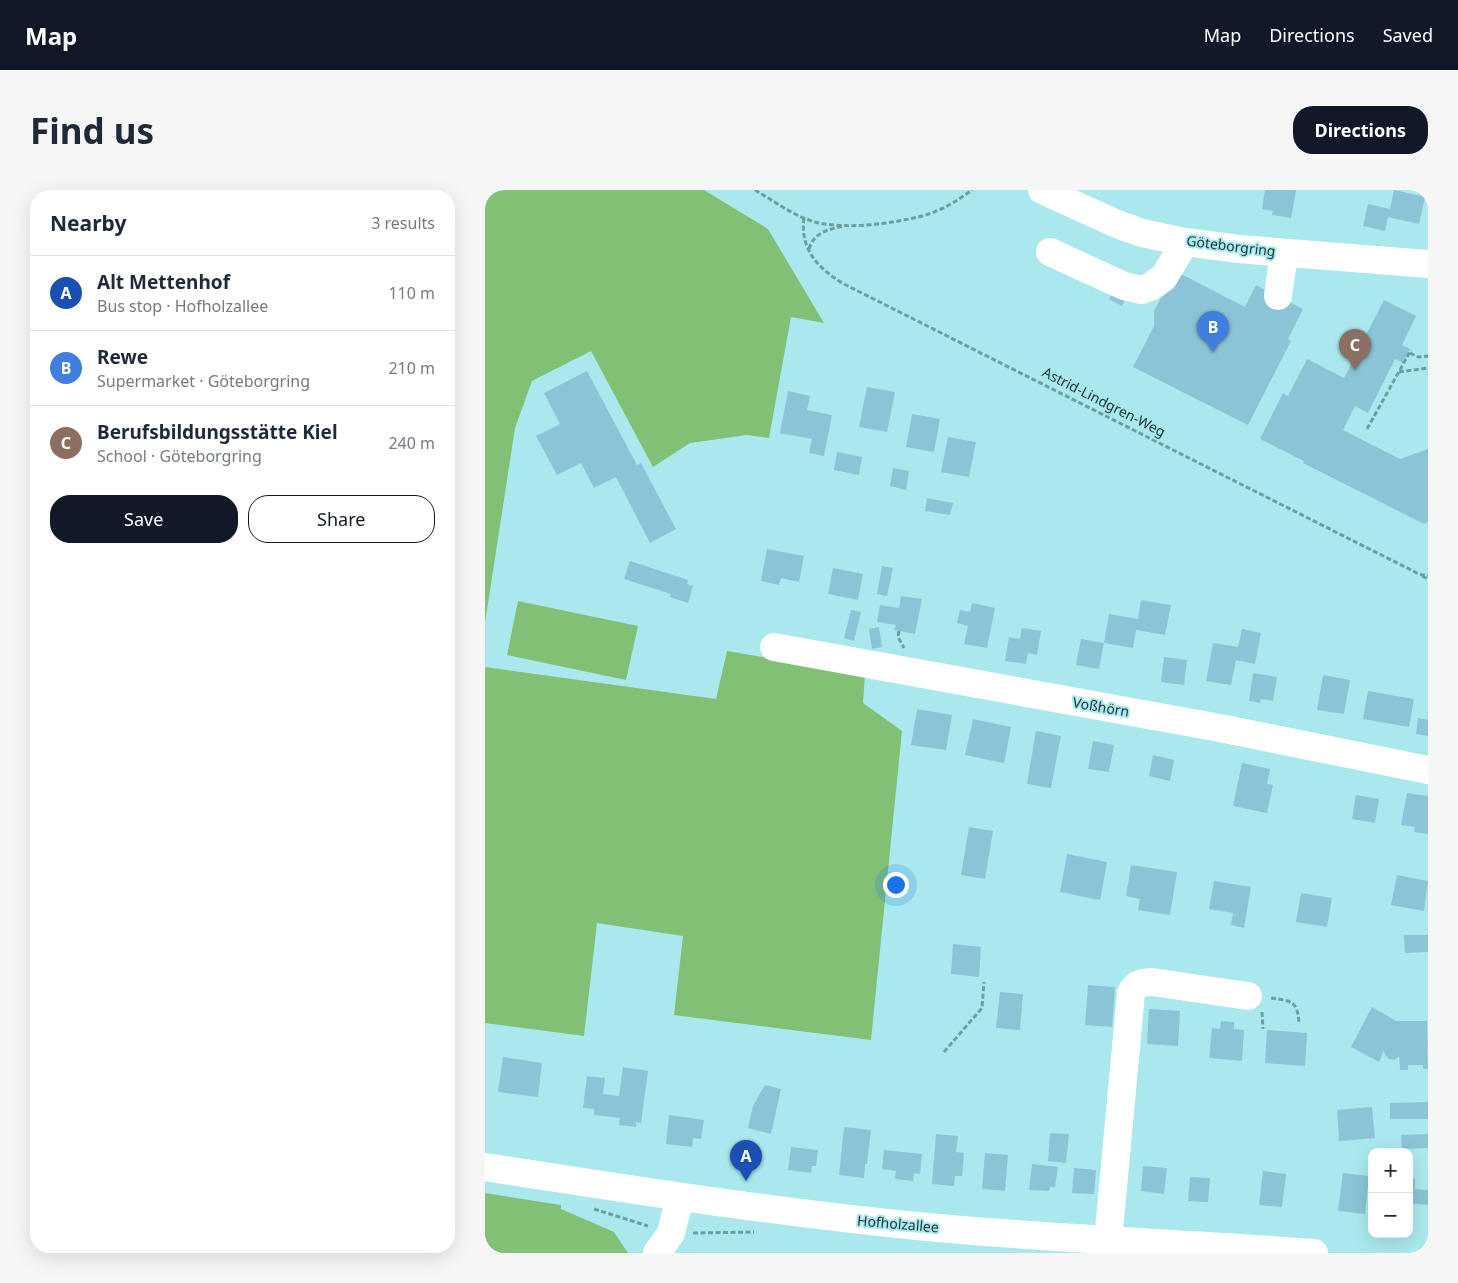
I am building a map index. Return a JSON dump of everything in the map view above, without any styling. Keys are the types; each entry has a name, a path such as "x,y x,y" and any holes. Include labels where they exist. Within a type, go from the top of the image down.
{"street":[{"name":"Göteborgring","path":"1046,191 1117,224 1142,233 1185,242 1239,249 1428,264"},
{"path":"1051,252 1119,284 1132,289 1142,290 1164,277 1185,242"},
{"path":"1278,296 1284,253"},
{"name":"Voßhörn","path":"774,647 1221,728 1428,770"},
{"path":"1108,1241 1133,988 1141,983 1152,982 1248,996"},
{"name":"Hofholzallee","path":"485,1167 680,1197 876,1222 1108,1241 1314,1253"},
{"path":"657,1253 671,1233 680,1197"}],"path":[{"path":"755,190 804,218 819,223 848,225 879,223 918,217 947,206 972,190"},
{"name":"Astrid-Lindgren-Weg","path":"804,218 803,232 805,244 827,273 842,283 1428,578"},
{"path":"809,250 816,236 827,230 848,225"},
{"path":"1367,429 1410,352 1418,357 1428,356"},
{"path":"1399,372 1428,368"},
{"path":"944,1052 982,1008 984,982"},
{"path":"1248,996 1293,1002 1296,1006 1299,1022"}],"green space":[{"path":"485,190 704,190 768,229 824,323 791,317 769,438 747,435 690,443 653,467 591,351 532,381 515,428 485,623"},
{"path":"518,601 638,626 626,680 507,655"},
{"path":"727,651 865,674 863,703 902,731 871,1040 674,1015 683,936 597,923 584,1036 485,1023 485,667 716,699"},
{"path":"485,1193 561,1205 561,1209 614,1232 628,1253 485,1253"}],"building":[{"path":"1265,190 1296,190 1291,218 1272,215 1273,211 1262,209"},
{"path":"1394,190 1425,197 1419,224 1388,217 1385,231 1363,226 1368,204 1390,209"},
{"path":"1181,274 1245,307 1256,285 1303,309 1288,339 1291,341 1248,425 1133,367 1154,326 1154,311 1161,298 1174,288"},
{"path":"1112,292 1125,299 1122,306 1109,299"},
{"path":"1384,300 1416,316 1402,345 1410,349 1403,363 1395,359 1368,413 1355,406 1343,430 1400,459 1428,449 1428,522 1424,524 1303,463 1304,461 1260,439 1283,393 1288,396 1307,359 1344,378"},
{"path":"587,371 637,465 641,463 676,529 650,543 616,477 594,488 581,463 557,475 536,436 560,424 544,393"},
{"path":"867,387 895,392 887,432 859,427"},
{"path":"788,391 810,396 807,410 832,415 824,456 809,453 812,439 780,433"},
{"path":"912,414 940,419 934,452 906,447"},
{"path":"948,437 976,442 969,477 941,472"},
{"path":"837,452 862,457 859,475 834,470"},
{"path":"893,468 909,471 906,490 890,486"},
{"path":"927,498 953,503 950,515 925,511"},
{"path":"767,549 804,556 799,582 781,578 779,585 761,581"},
{"path":"630,561 688,580 687,584 693,586 688,603 670,597 671,594 624,579"},
{"path":"882,566 893,568 887,596 877,594"},
{"path":"833,568 863,574 858,600 828,594"},
{"path":"901,596 922,599 915,634 894,630 896,625 877,622 880,605 899,608"},
{"path":"1141,600 1171,605 1165,635 1136,630 1133,648 1104,643 1109,614 1138,619"},
{"path":"972,603 995,608 987,648 964,644 968,626 957,623 960,610 970,612"},
{"path":"851,610 861,612 854,641 844,638"},
{"path":"879,627 882,647 872,649 869,629"},
{"path":"1022,628 1041,631 1037,655 1028,653 1026,664 1005,661 1009,637 1020,639"},
{"path":"1242,629 1261,633 1255,664 1236,660 1231,685 1206,681 1213,643 1238,647"},
{"path":"1081,639 1104,643 1099,669 1076,665"},
{"path":"1164,657 1187,660 1184,685 1161,682"},
{"path":"1253,673 1277,677 1273,701 1261,699 1260,703 1249,701"},
{"path":"1323,675 1350,680 1344,714 1317,710"},
{"path":"1368,691 1414,699 1409,727 1363,719"},
{"path":"917,709 952,715 946,750 911,745"},
{"path":"1418,718 1428,720 1428,736 1416,734"},
{"path":"973,719 1011,727 1004,763 965,755"},
{"path":"1036,731 1061,736 1051,788 1027,784"},
{"path":"1093,741 1114,745 1109,772 1088,769"},
{"path":"1153,755 1174,760 1170,781 1149,776"},
{"path":"1242,763 1270,769 1267,784 1273,785 1267,813 1233,806"},
{"path":"1407,793 1428,796 1428,834 1414,832 1415,827 1401,825"},
{"path":"1356,795 1379,799 1375,823 1352,819"},
{"path":"969,827 993,831 985,879 961,875"},
{"path":"1067,854 1107,862 1100,900 1060,892"},
{"path":"1131,865 1177,872 1170,915 1138,910 1140,899 1126,896"},
{"path":"1397,875 1428,881 1424,911 1391,905"},
{"path":"1214,881 1251,887 1244,928 1231,925 1233,913 1209,909"},
{"path":"1301,893 1332,898 1327,927 1296,922"},
{"path":"1404,935 1428,935 1428,952 1405,953"},
{"path":"953,944 981,947 979,977 951,974"},
{"path":"1088,985 1115,987 1112,1027 1085,1025"},
{"path":"1000,992 1023,994 1020,1030 996,1028"},
{"path":"1372,1007 1396,1021 1427,1021 1428,1069 1423,1069 1423,1065 1408,1065 1408,1070 1400,1070 1399,1056 1395,1060 1389,1059 1385,1055 1384,1050 1379,1062 1351,1047"},
{"path":"1149,1009 1180,1011 1178,1046 1147,1044"},
{"path":"1221,1021 1234,1022 1234,1029 1244,1030 1242,1061 1209,1058 1212,1028 1220,1029"},
{"path":"1267,1030 1307,1033 1305,1066 1265,1063"},
{"path":"503,1057 542,1063 538,1097 498,1092"},
{"path":"623,1067 648,1071 641,1123 636,1122 636,1127 619,1125 620,1118 594,1115 594,1109 583,1108 587,1076 605,1078 603,1094 619,1096"},
{"path":"765,1085 781,1089 771,1134 748,1128 753,1106"},
{"path":"1428,1102 1428,1119 1390,1119 1390,1103"},
{"path":"1372,1107 1375,1138 1339,1141 1337,1110"},
{"path":"669,1115 704,1120 701,1139 693,1138 692,1147 666,1144"},
{"path":"844,1127 871,1130 864,1178 839,1175"},
{"path":"1050,1133 1069,1134 1066,1163 1048,1161"},
{"path":"936,1134 958,1136 956,1152 964,1153 962,1176 955,1176 954,1186 932,1184"},
{"path":"1428,1134 1428,1148 1402,1148 1401,1135"},
{"path":"791,1147 818,1150 816,1166 812,1166 811,1173 788,1170"},
{"path":"884,1150 922,1154 920,1174 914,1173 913,1181 895,1179 896,1171 882,1169"},
{"path":"985,1153 1008,1155 1005,1191 982,1189"},
{"path":"1032,1164 1058,1167 1055,1187 1050,1187 1049,1191 1029,1190"},
{"path":"1143,1166 1167,1168 1164,1194 1141,1191"},
{"path":"1074,1168 1096,1170 1094,1194 1072,1193"},
{"path":"1263,1171 1286,1174 1282,1207 1259,1205"},
{"path":"1343,1173 1368,1176 1365,1214 1338,1211"},
{"path":"1190,1177 1210,1178 1208,1202 1188,1201"},
{"path":"1413,1179 1415,1179 1415,1189 1428,1190 1428,1205 1413,1203"}],"place":[{"name":"Rewe","path":"1213,352"},
{"name":"Berufsbildungsstätte Kiel","path":"1355,370"},
{"name":"Alt Mettenhof","path":"746,1181"}]}
